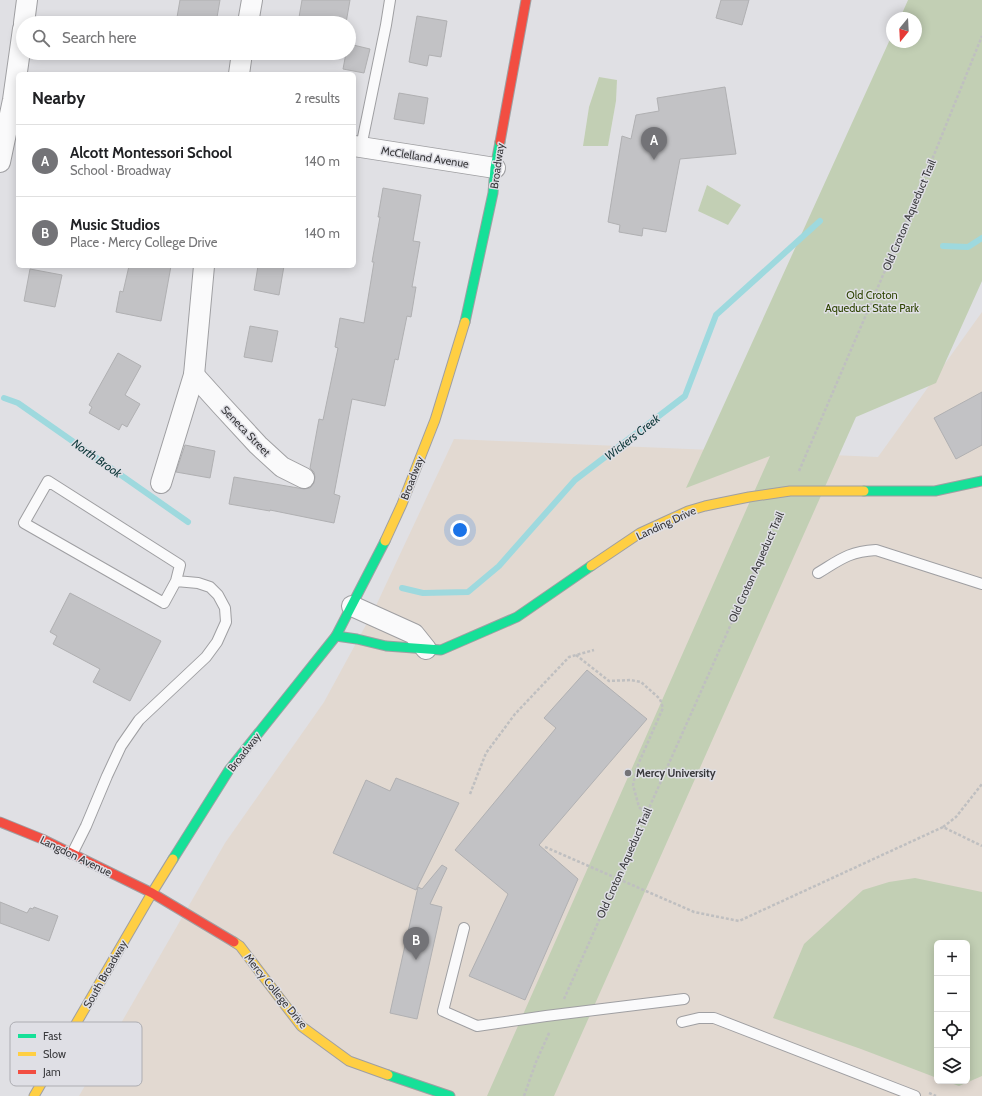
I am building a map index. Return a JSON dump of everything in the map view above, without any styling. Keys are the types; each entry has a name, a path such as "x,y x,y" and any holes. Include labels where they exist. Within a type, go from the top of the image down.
{"main road":[{"name":"Broadway","path":"152,893 229,770 336,636 379,555 402,504 441,401 467,315 493,193 495,168 526,0"},
{"name":"Landing Drive","path":"336,636 386,646 441,650 517,617 640,533 688,511 749,497 790,492 935,490 982,481"},
{"name":"Langdon Avenue","path":"0,822 42,839 152,893"},
{"name":"South Broadway","path":"77,1022 152,893"},
{"name":"Mercy College Drive","path":"152,893 240,946 301,1026 349,1061 450,1096"},
{"name":"South Broadway","path":"34,1096 40,1086"}],"street":[{"path":"25,16 27,0"},
{"path":"249,16 252,0"},
{"path":"19,72 20,60"},
{"path":"238,72 241,60"},
{"path":"0,162 16,100"},
{"name":"McClelland Avenue","path":"357,146 495,168"},
{"path":"161,483 194,375 204,268"},
{"name":"Seneca Street","path":"194,375 258,445 282,467 304,478"},
{"path":"352,606 414,634 426,649"}],"lane":[{"path":"357,146 386,25 390,0"},
{"path":"48,481 180,565 176,581 164,603 24,523 48,481"},
{"path":"818,574 848,555 860,551 876,550 982,584"},
{"path":"72,854 86,826 106,776 121,746 139,720 206,657 217,642 226,622 225,608 218,595 210,587 198,583 176,581"},
{"path":"464,928 443,1011 477,1026 684,999"},
{"path":"682,1022 698,1018 714,1018 916,1096"}],"path":[{"name":"Old Croton Aqueduct Trail","path":"524,1096 536,1062 790,492 924,182 982,36"},
{"path":"470,794 486,753 515,714 569,657 594,650"},
{"path":"576,655 609,681 630,680 641,682 660,699 663,708 637,767 633,785 639,807 646,814"},
{"path":"545,847 694,912 738,921 943,827 956,817 982,784"},
{"path":"943,827 982,846"}],"shaded area":[{"name":"Mercy University","path":"982,312 982,1096 79,1096 85,1086 142,1086 142,1022 122,1022 225,843 324,702 373,612 454,439 878,457"}],"green space":[{"name":"Old Croton Aqueduct State Park","path":"908,0 982,0 982,281 936,383 856,417 554,1096 487,1096 770,456 686,488 886,48 922,48 922,12 903,12"},
{"path":"599,77 617,80 616,101 608,146 583,146 589,107"},
{"path":"707,185 741,205 728,225 698,211"},
{"path":"915,878 982,892 982,1076 970,1081 970,940 934,940 934,1077 773,1018 804,944 863,890 889,882"},
{"path":"953,1084 964,1084 959,1086"}],"building":[{"path":"180,0 220,0 217,16 177,16"},
{"path":"302,0 350,0 347,16 299,16"},
{"path":"721,0 749,0 742,25 716,18"},
{"path":"417,16 447,21 441,57 429,55 427,66 409,62"},
{"path":"356,46 370,49 364,73 343,69 345,60 356,60"},
{"path":"725,87 736,154 680,159 666,232 643,228 642,236 619,232 620,225 608,222 622,136 631,139 636,115 659,111 657,98"},
{"path":"399,93 428,98 424,124 394,119"},
{"path":"383,188 421,195 413,241 420,242 412,287 416,287 411,317 407,316 398,360 395,359 385,406 352,399 334,494 340,496 334,523 270,510 229,504 234,477 304,489 310,488 314,483 314,472 310,468 319,419 323,420 338,348 335,347 340,318 364,323 374,262 372,262 380,217 378,217"},
{"path":"129,268 171,268 161,321 116,312 120,291 123,292"},
{"path":"258,268 284,268 279,295 254,290"},
{"path":"30,269 62,275 55,307 24,301"},
{"path":"250,326 278,331 272,362 244,357"},
{"path":"118,353 141,366 125,395 140,404 127,427 122,424 119,430 89,413 92,407 89,405"},
{"path":"982,392 982,445 956,459 934,418"},
{"path":"185,445 215,451 210,478 176,472"},
{"path":"70,593 161,641 130,701 93,682 100,669 53,644 57,636 50,632"},
{"path":"587,670 647,719 539,845 578,879 525,1000 469,976 508,894 455,850 556,728 544,718"},
{"path":"396,778 459,803 416,890 333,853 366,780 390,791"},
{"path":"442,865 447,868 430,904 442,907 417,1019 390,1013 418,887 422,889"},
{"path":"0,902 27,913 30,908 33,909 34,907 58,916 49,941 0,923"}],"waterway":[{"name":"Wickers Creek","path":"402,588 423,593 468,592 499,566 575,480 685,396 716,315 820,221"},
{"name":"Wickers Creek","path":"943,246 968,247 982,238"},
{"name":"North Brook","path":"4,398 18,403 188,522"}],"traffic: fast":[{"path":"465,322 493,193 495,168 500,142"},
{"path":"864,491 935,491 982,481"},
{"path":"173,859 229,770 336,636 385,541"},
{"path":"336,636 386,646 441,650 517,617 591,566"},
{"path":"388,1075 450,1096"}],"traffic: slow":[{"path":"385,541 402,504 435,420 465,322"},
{"path":"591,566 640,533 688,511 705,506 749,497 790,491 864,491"},
{"path":"77,1022 173,859"},
{"path":"234,942 240,946 301,1026 349,1061 388,1075"},
{"path":"34,1096 40,1086"}],"traffic: jam":[{"path":"500,142 526,0"},
{"path":"0,822 42,839 152,893 234,942"}],"place":[{"name":"Alcott Montessori School","path":"654,160"},
{"name":"Mercy University","path":"628,773"},
{"name":"Music Studios","path":"416,960"}]}
